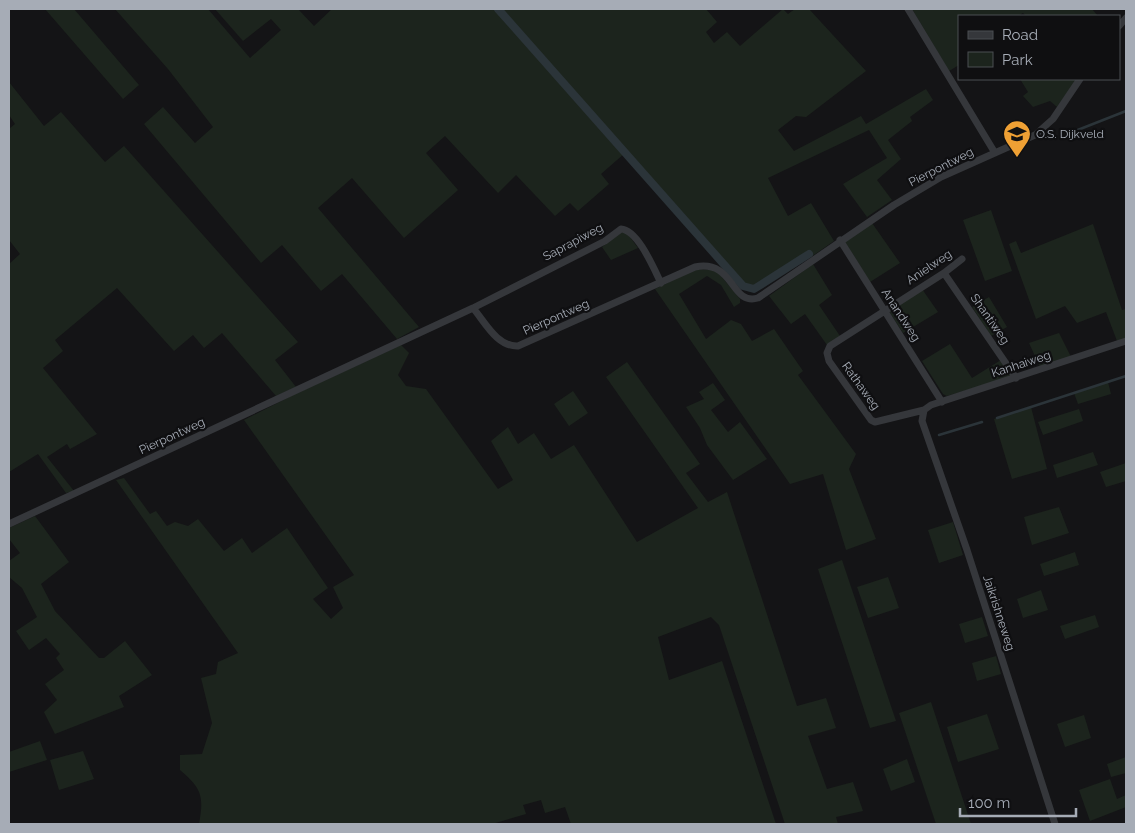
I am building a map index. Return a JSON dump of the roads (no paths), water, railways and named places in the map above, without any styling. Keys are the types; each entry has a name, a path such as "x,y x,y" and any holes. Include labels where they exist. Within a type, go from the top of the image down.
{"street":[{"path":"908,9 995,153"},
{"name":"Pierpontweg","path":"9,524 473,308 499,340 505,345 518,346 695,267 713,266 720,269 743,298 750,300 758,298 840,240 941,177 1030,138 1044,128 1079,80"},
{"name":"Saprapiweg","path":"473,308 605,241 621,229 629,231 636,238 661,282"},
{"name":"Anandweg","path":"840,240 942,402"},
{"name":"Anielweg","path":"884,310 944,273 962,258"},
{"name":"Shantiweg","path":"944,273 1016,378"},
{"name":"Rathaweg","path":"884,310 830,346 828,353 829,361 871,420 875,422 924,410"},
{"name":"Kanhaiweg","path":"924,410 942,402 1126,340"},
{"name":"Jaikrishneweg","path":"924,410 922,421 967,550 1055,824"}],"waterway":[{"path":"498,9 743,286 754,289 809,254"},
{"path":"1070,133 1126,111"},
{"path":"997,418 1126,376"},
{"path":"939,435 982,422"}],"place":[{"name":"O.S. Dijkveld","path":"1017,158"}]}
